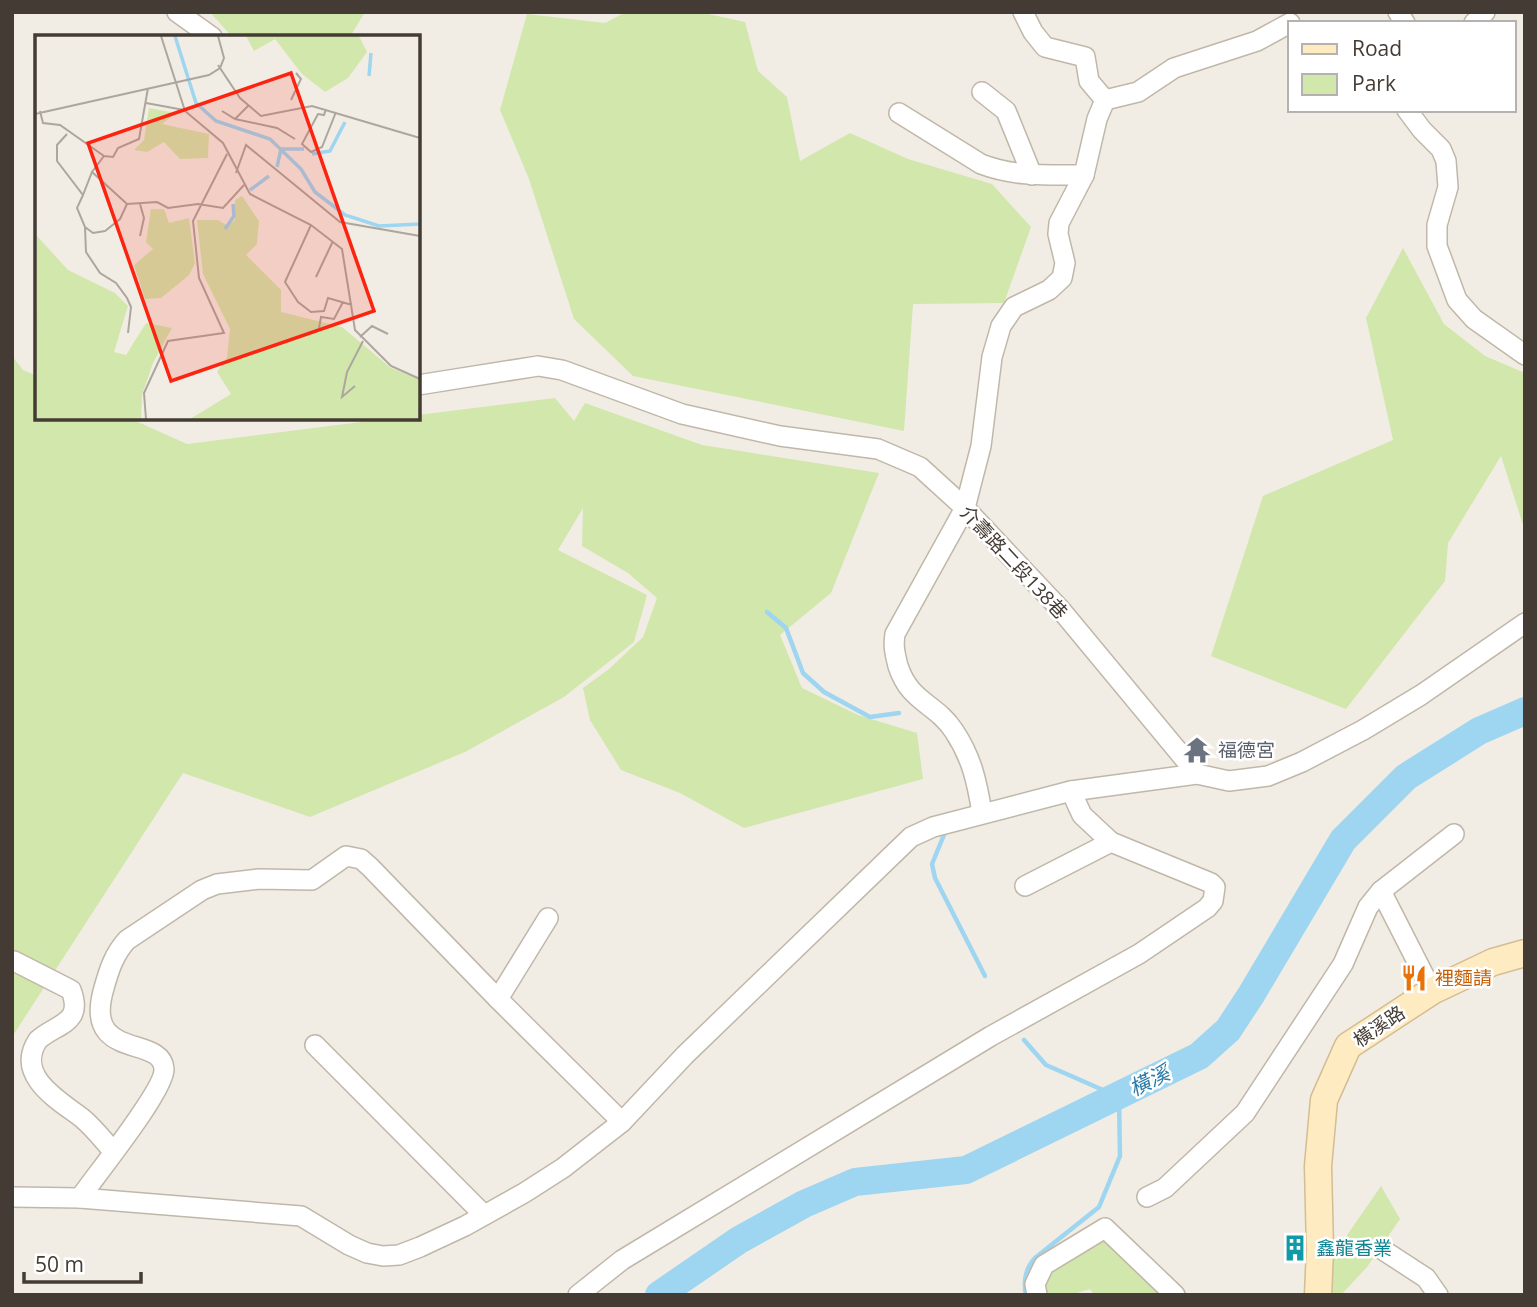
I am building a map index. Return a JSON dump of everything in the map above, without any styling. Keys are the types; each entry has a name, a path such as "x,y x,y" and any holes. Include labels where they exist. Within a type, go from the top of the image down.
{"main road":[{"name":"橫溪路","path":"1318,1295 1318,1166 1324,1100 1348,1046 1432,990 1493,961 1525,953"}],"street":[{"path":"177,12 209,35"},
{"path":"1023,12 1033,32 1045,47 1085,57 1089,82 1105,100"},
{"path":"1105,100 1138,92 1174,68 1257,41 1288,25"},
{"path":"982,92 1006,111 1032,175"},
{"path":"982,813 976,773 959,739 945,720 908,689 902,678 893,644 895,634 965,508 981,446 996,340 1001,326 1021,301 1049,290 1062,278 1065,263 1058,234 1059,223 1084,175 1097,120 1105,100"},
{"path":"1408,112 1441,149 1446,161 1448,187 1437,225 1437,246 1457,300 1474,319 1525,355"},
{"path":"899,113 981,164 995,169 1032,175 1084,175"},
{"name":"介壽路二段138巷","path":"420,385 538,366 562,370 681,414 780,436 878,449 920,467 965,508 1061,610 1197,774"},
{"path":"12,1197 80,1198 301,1216 349,1245 383,1256 399,1255 484,1215 563,1168 622,1122 685,1055 911,838 933,827 1071,791 1197,774 1229,781 1268,776 1302,762 1363,730 1421,695 1525,623"},
{"path":"578,1295 622,1260 991,1036 1139,954 1207,908 1213,901 1215,887 1211,883 1111,842 1082,815 1071,791"},
{"path":"1147,1197 1165,1188 1245,1113 1343,964 1368,907 1381,891 1454,834"},
{"path":"1025,886 1111,842"},
{"path":"80,1198 154,1094 164,1071 163,1063 157,1057 118,1040 101,1025 101,997 107,974 127,940 202,890 217,884 273,878 313,880 345,856 360,859 622,1122"},
{"path":"1381,891 1432,990"},
{"path":"498,999 548,918"},
{"path":"14,961 71,990 75,1000 70,1018 38,1040 34,1045 32,1063 43,1087 53,1098 81,1117 113,1151"},
{"path":"315,1045 484,1215"},
{"path":"1037,1295 1035,1283 1044,1265 1105,1228 1175,1295"},
{"path":"1383,1250 1426,1279 1438,1295"}],"green space":[{"path":"210,12 365,12 351,35 230,35"},
{"path":"626,12 699,12 745,22 758,71 787,97 800,161 850,133 908,159 992,184 1031,227 1004,303 913,304 904,431 633,376 574,319 529,179 500,110 527,14 605,23"},
{"path":"1403,248 1444,324 1485,356 1525,373 1525,531 1501,456 1448,543 1445,581 1346,709 1211,656 1263,496 1393,440 1366,318"},
{"path":"12,356 23,370 35,375 35,420 133,420 187,444 377,420 420,420 420,415 555,398 574,421 585,403 702,445 879,473 831,593 780,635 802,688 858,715 917,733 923,779 744,828 680,793 621,770 590,720 583,688 609,669 643,637 657,598 628,573 582,546 583,508 558,550 647,595 634,642 564,697 465,752 310,817 183,773 12,1037"},
{"path":"1381,1186 1400,1219 1367,1267 1341,1295 1334,1295 1326,1283 1327,1245 1343,1241"},
{"path":"1105,1235 1168,1295 1094,1295 1090,1289 1070,1295 1045,1295 1043,1281 1050,1269"}],"waterway":[{"path":"767,612 786,628 803,673 824,692 870,717 899,713"},
{"name":"橫溪","path":"659,1295 739,1240 804,1204 855,1182 966,1170 1199,1056 1228,1030 1343,840 1406,777 1479,731 1525,711"},
{"path":"946,830 932,864 935,878 985,976"},
{"path":"1024,1040 1046,1065 1119,1097 1120,1156 1099,1207 1035,1258 1029,1266 1026,1295"}],"place":[{"name":"福德宮","path":"1197,750"},
{"name":"裡麵請","path":"1414,978"},
{"name":"鑫龍香業","path":"1295,1248"}]}
